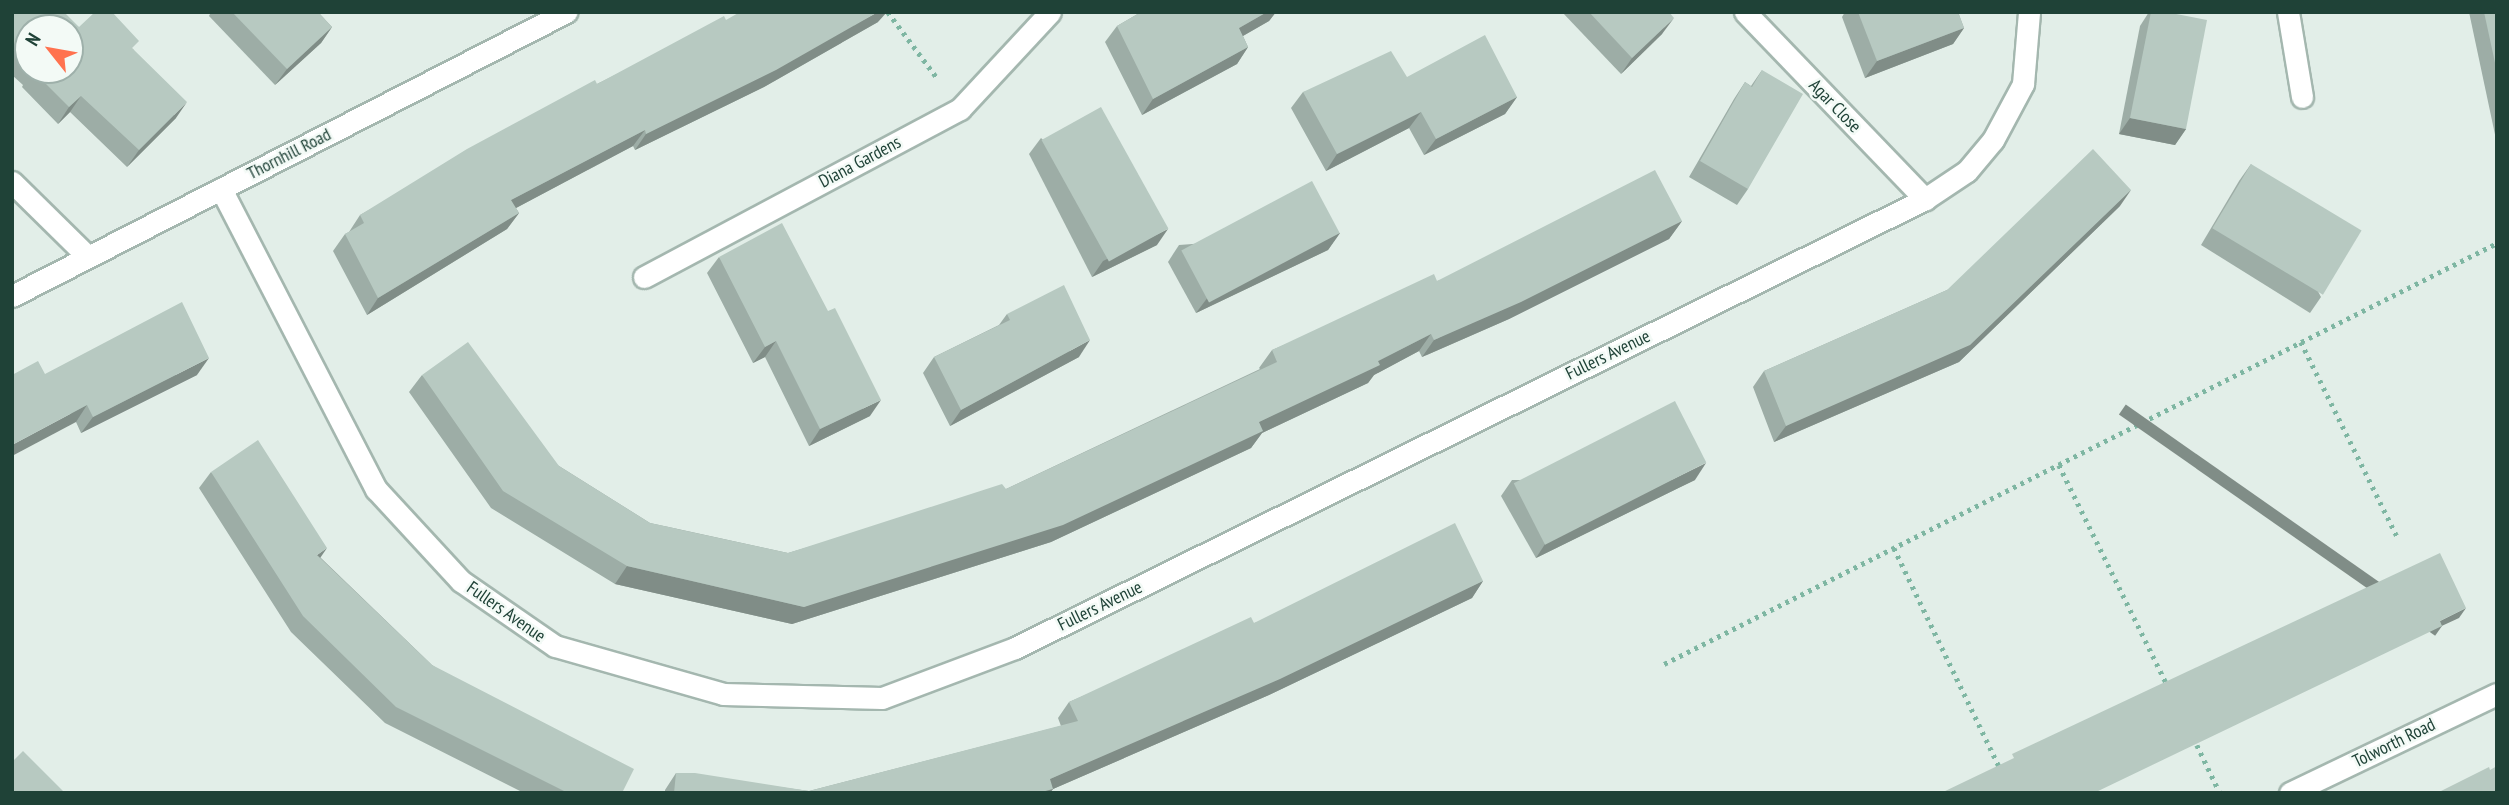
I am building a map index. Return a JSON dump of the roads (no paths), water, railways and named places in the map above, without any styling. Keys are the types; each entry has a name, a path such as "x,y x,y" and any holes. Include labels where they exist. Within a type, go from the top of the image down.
{"street":[{"name":"Thornhill Road","path":"12,296 566,12"},
{"name":"Diana Gardens","path":"644,276 960,109 1050,12"},
{"name":"Agar Close","path":"1745,12 1925,199"},
{"name":"Fullers Avenue","path":"221,190 376,489 461,581 555,646 723,694 882,698 1015,648 1925,199 1966,171 1993,141 2023,84 2029,12"},
{"path":"2288,12 2302,97"},
{"path":"12,182 86,256"},
{"name":"Tolworth Road","path":"2290,793 2497,694"}]}
